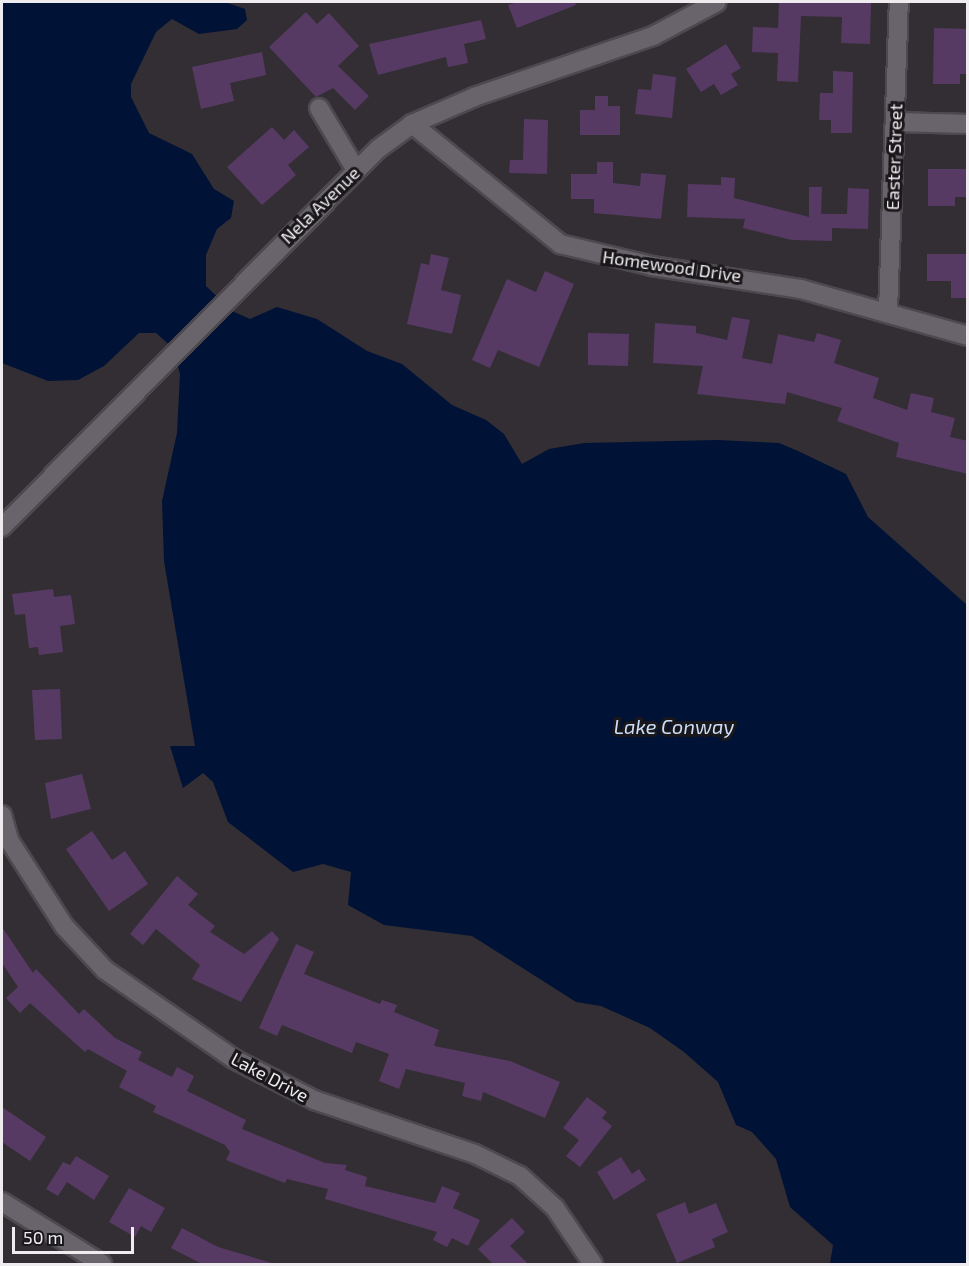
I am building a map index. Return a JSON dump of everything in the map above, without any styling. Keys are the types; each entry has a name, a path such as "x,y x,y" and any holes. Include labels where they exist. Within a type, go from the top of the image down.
{"street":[{"name":"Nela Avenue","path":"2,526 159,363 356,170 412,124 474,97 653,36 717,2"},
{"name":"Easter Street","path":"888,312 899,2"},
{"path":"319,108 356,170"},
{"path":"895,122 968,124"},
{"name":"Homewood Drive","path":"412,124 560,244 652,266 745,277 888,312 968,336"},
{"name":"Lake Drive","path":"2,815 9,840 64,926 113,976 234,1059 314,1100 475,1154 520,1176 555,1208 593,1264"},
{"path":"2,1203 102,1264"}],"water":[{"name":"Lake Conway","path":"2,2 225,2 245,9 247,20 237,29 199,34 172,19 156,32 131,84 131,97 149,133 192,154 214,189 234,201 231,218 217,229 206,255 206,286 232,311 250,319 277,307 317,319 367,351 402,364 452,405 486,420 504,434 522,464 549,449 584,443 718,440 779,443 846,474 868,517 967,605 967,1264 830,1264 833,1245 790,1207 776,1159 752,1132 736,1125 718,1082 684,1052 650,1028 601,1006 576,1002 472,936 384,925 348,905 351,872 323,864 293,872 228,822 213,782 203,773 183,788 170,746 195,746 164,561 162,501 177,433 180,374 173,348 156,333 139,333 104,366 78,380 48,381 2,363"}],"building":[{"path":"517,2 575,2 576,5 517,28 508,5"},
{"path":"779,2 871,2 870,44 841,43 842,17 801,16 798,82 777,81 778,53 752,52 753,27 778,28"},
{"path":"306,12 317,24 329,13 359,46 338,66 369,96 355,110 333,88 316,97 269,47"},
{"path":"481,20 486,39 464,44 468,63 448,67 446,57 378,75 369,44"},
{"path":"934,28 968,29 968,74 960,74 960,84 933,84"},
{"path":"726,44 741,68 731,74 738,85 721,95 714,84 701,92 686,69"},
{"path":"262,52 266,75 230,83 234,101 201,109 192,67"},
{"path":"833,71 853,72 852,133 831,133 831,120 819,120 820,93 833,93"},
{"path":"653,74 676,77 672,118 635,114 638,89 651,90"},
{"path":"595,96 608,96 608,106 620,106 620,135 580,135 580,110 595,110"},
{"path":"524,119 548,120 547,174 509,173 510,160 523,160"},
{"path":"272,127 284,140 294,130 309,147 288,165 296,175 262,205 227,167"},
{"path":"597,162 613,162 613,183 640,186 641,173 666,175 661,219 594,213 594,199 571,199 571,174 597,174"},
{"path":"928,169 968,169 968,197 955,197 955,206 928,206"},
{"path":"721,177 735,178 734,198 809,217 809,187 822,187 821,214 847,214 848,188 869,189 868,229 832,228 832,241 792,240 743,228 745,219 687,217 688,184 721,185"},
{"path":"431,254 449,258 441,290 461,295 452,334 407,324 421,263 429,265"},
{"path":"927,254 968,254 968,298 951,298 951,281 927,281"},
{"path":"545,271 574,284 539,367 498,350 490,368 472,360 507,279 536,292"},
{"path":"732,317 750,320 742,358 772,364 778,334 814,342 817,333 841,340 834,363 879,378 873,398 907,410 911,393 934,398 931,412 955,418 950,437 968,441 968,474 896,457 899,443 837,421 842,408 787,392 785,404 697,394 703,366 653,363 655,323 696,326 696,333 727,340"},
{"path":"588,333 629,334 628,366 588,365"},
{"path":"53,589 54,597 71,595 75,624 60,626 63,652 39,655 38,647 29,648 25,614 15,615 12,594"},
{"path":"60,689 62,739 35,740 32,690"},
{"path":"82,774 91,809 51,819 45,783"},
{"path":"92,831 112,860 125,851 148,884 109,911 66,849"},
{"path":"177,876 198,894 188,905 215,926 210,932 244,954 272,931 279,939 241,1002 192,979 200,965 156,929 143,945 130,934"},
{"path":"2,927 33,973 36,969 79,1014 84,1009 115,1038 142,1052 138,1060 172,1077 177,1067 194,1076 187,1091 246,1120 242,1129 325,1163 347,1165 345,1170 367,1177 365,1186 435,1203 442,1186 460,1193 453,1208 480,1220 468,1246 452,1238 447,1247 433,1240 437,1232 325,1199 328,1189 287,1179 285,1183 226,1160 230,1152 225,1145 153,1112 156,1106 119,1087 127,1071 88,1049 85,1052 30,1003 20,1013 6,998 18,987 2,963"},
{"path":"296,944 314,952 304,974 380,1004 382,1000 397,1005 394,1012 439,1030 434,1046 510,1061 560,1082 545,1118 483,1092 481,1101 462,1096 465,1083 406,1069 399,1089 379,1081 389,1054 356,1042 352,1053 282,1025 277,1036 259,1028"},
{"path":"587,1097 607,1112 602,1118 612,1126 580,1167 566,1156 579,1140 563,1128"},
{"path":"2,1107 46,1137 30,1161 2,1142"},
{"path":"76,1156 109,1176 94,1200 67,1182 58,1196 46,1189 63,1162 70,1165"},
{"path":"621,1157 632,1174 639,1169 646,1180 614,1200 597,1172"},
{"path":"129,1188 165,1208 151,1232 141,1226 135,1237 109,1222"},
{"path":"685,1202 689,1214 716,1203 728,1232 712,1239 715,1247 677,1263 656,1214"},
{"path":"512,1218 525,1232 510,1246 528,1264 493,1264 478,1249"},
{"path":"182,1228 218,1247 275,1264 202,1264 171,1248"}]}
